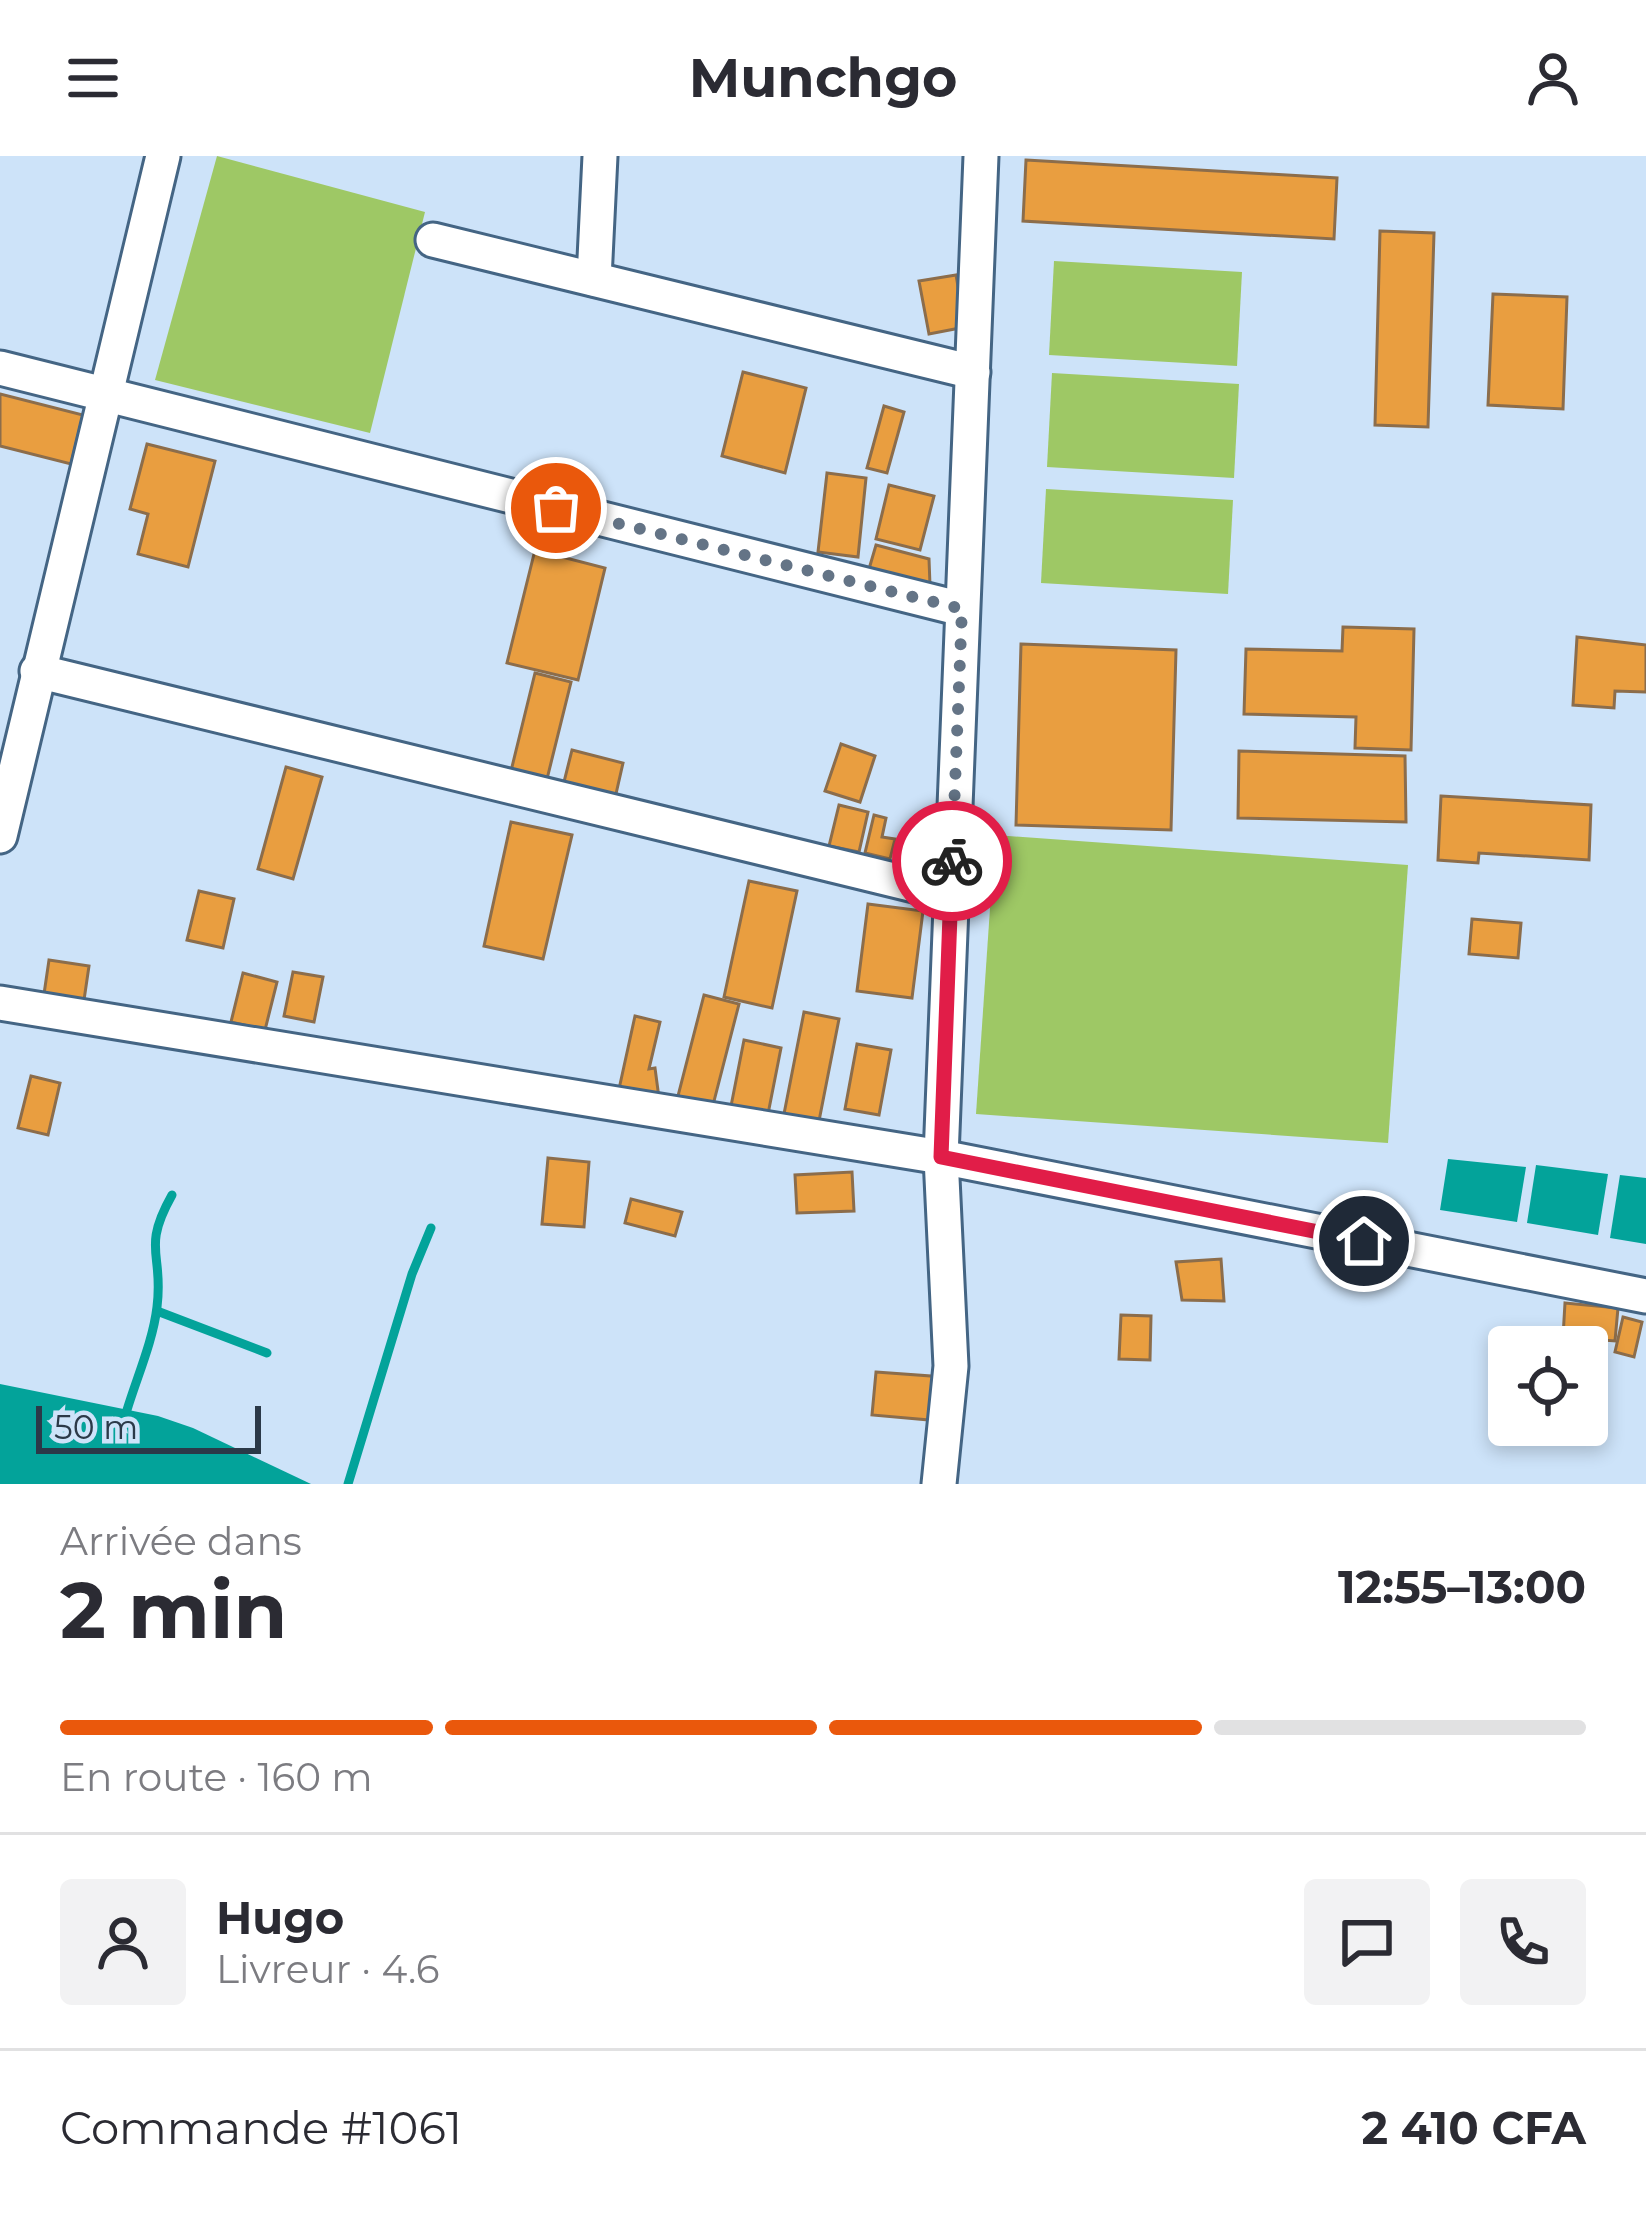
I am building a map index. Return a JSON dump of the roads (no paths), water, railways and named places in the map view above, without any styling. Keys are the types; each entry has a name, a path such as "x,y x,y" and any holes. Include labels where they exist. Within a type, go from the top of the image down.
{"street":[{"path":"0,836 163,156"},
{"path":"594,279 599,156"},
{"path":"939,1484 951,1366 941,1157 981,156"},
{"path":"433,240 973,372"},
{"path":"0,368 962,609"},
{"path":"37,671 951,894"},
{"path":"0,1003 941,1157 1646,1296"}],"waterway":[{"path":"127,1410 155,1320 155,1240 172,1195"},
{"path":"348,1484 412,1274 431,1228"},
{"path":"157,1311 267,1353"}]}
